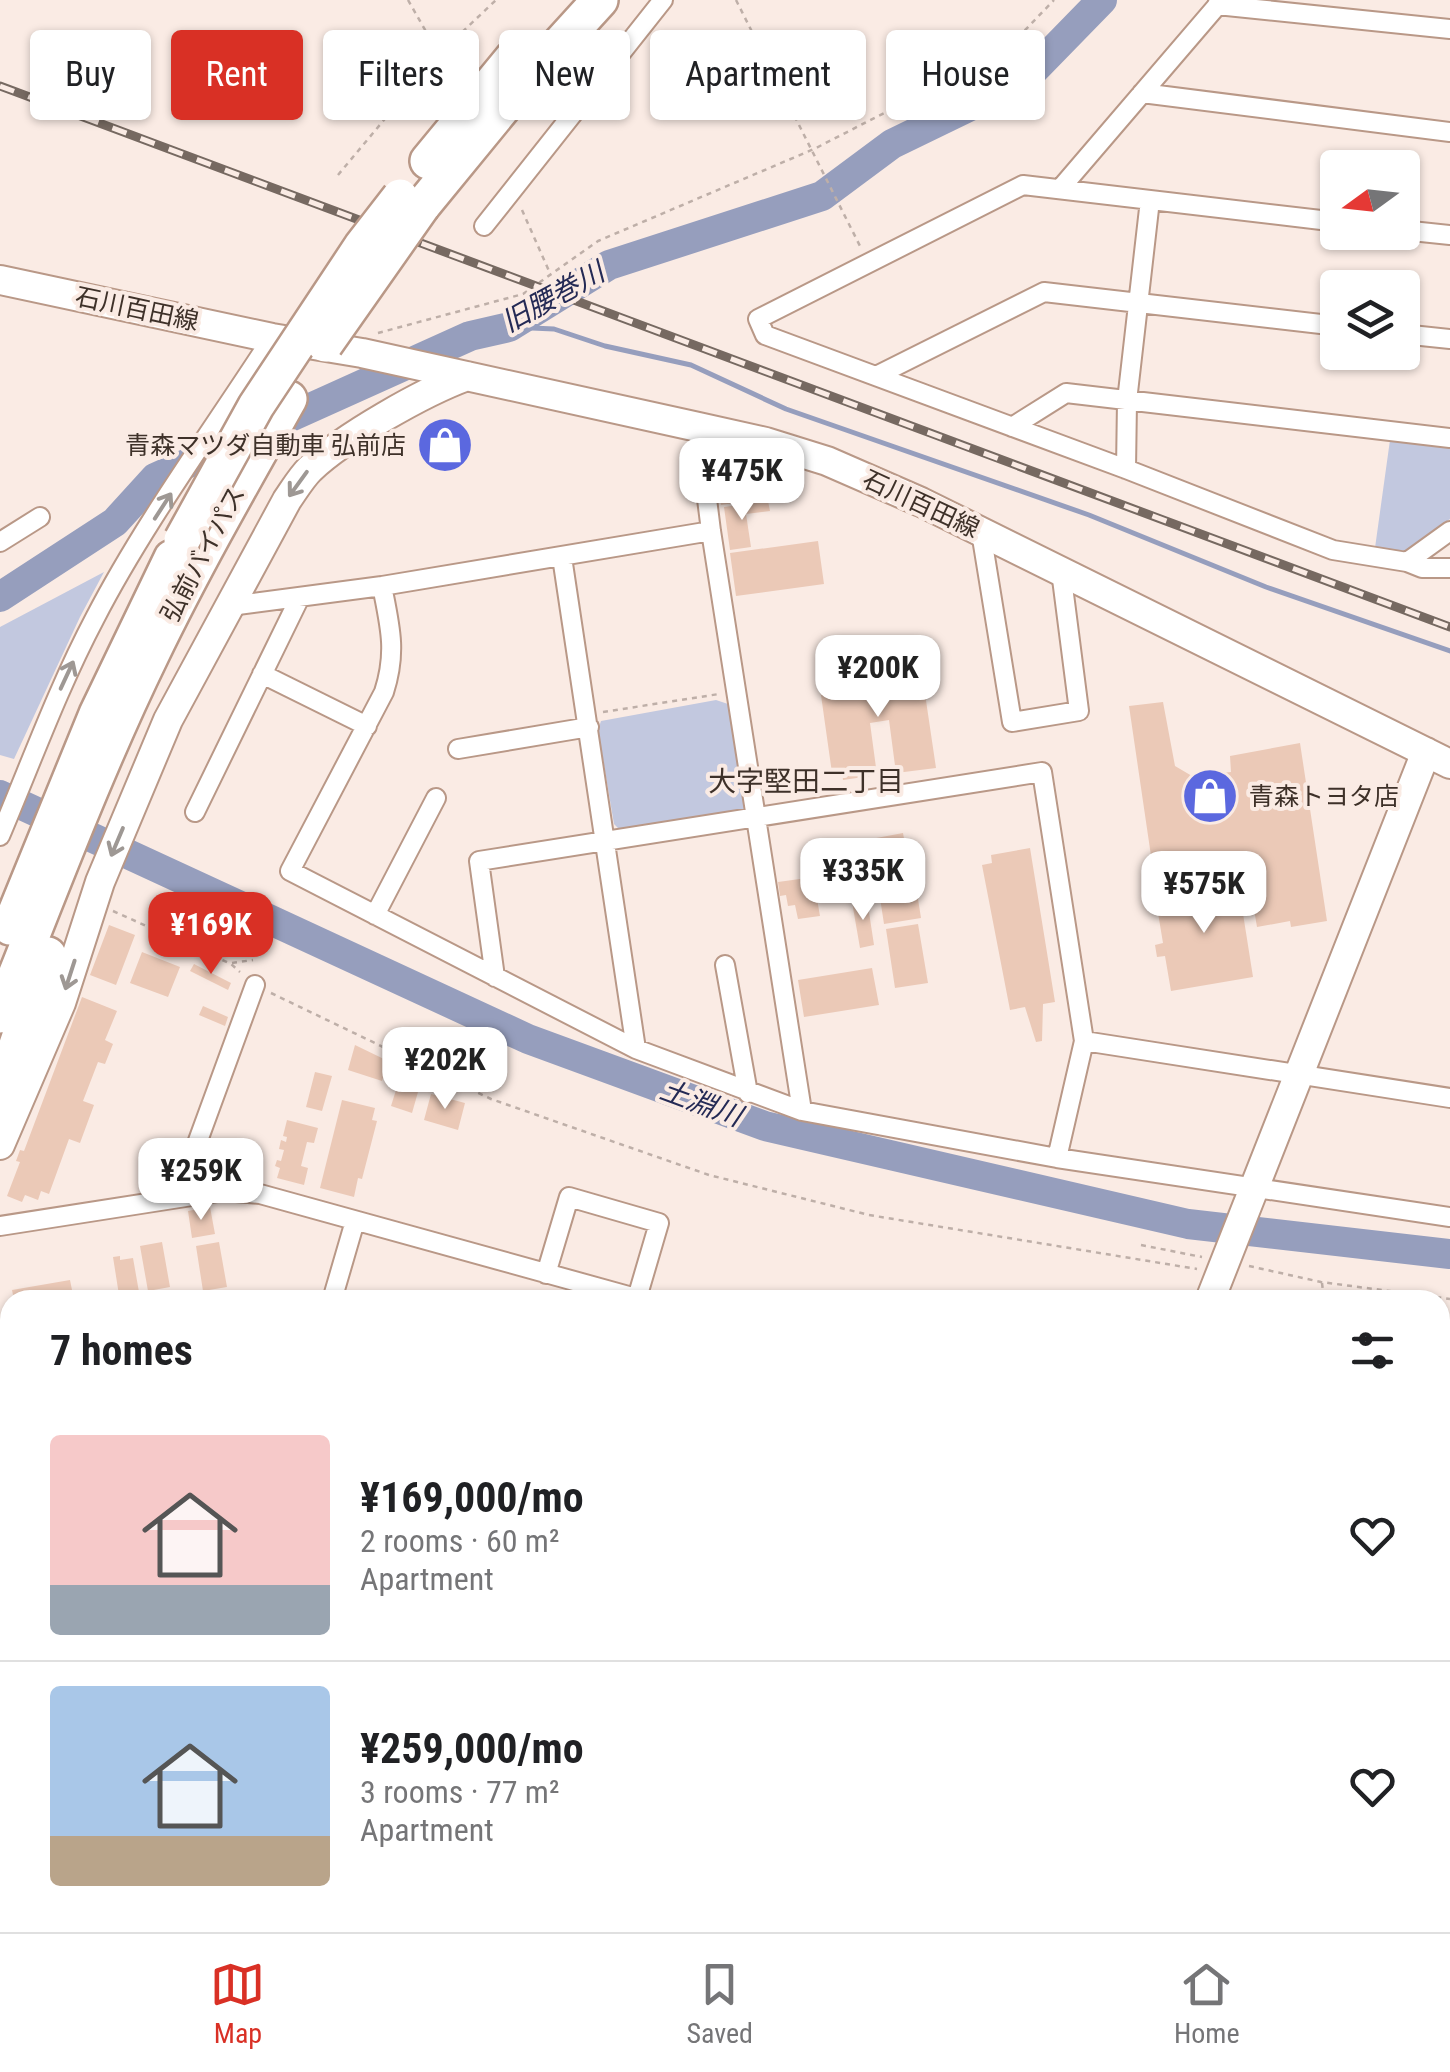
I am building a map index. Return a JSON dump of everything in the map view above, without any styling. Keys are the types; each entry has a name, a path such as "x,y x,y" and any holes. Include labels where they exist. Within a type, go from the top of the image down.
{"highway":[{"name":"弘前バイパス","path":"81,782 288,399 411,201 474,103 567,0"},
{"name":"弘前バイパス","path":"81,782 142,617 182,540 256,406 362,246 508,101 600,0"},
{"path":"0,1094 81,782"},
{"path":"0,1014 57,869 81,782"},
{"path":"0,901 57,869"},
{"path":"0,951 57,869"}],"street":[{"path":"484,226 663,0"},
{"path":"1060,189 1220,2 1450,29"},
{"path":"1142,92 1450,132"},
{"path":"1320,220 1023,184 758,320 765,336 1126,469 1332,550 1422,568 1450,568"},
{"path":"1126,469 1127,401 1150,200"},
{"path":"1420,232 1450,236"},
{"name":"石川百田線","path":"0,280 467,376 766,442 827,462 981,532 1438,758"},
{"path":"876,376 1044,292 1320,324"},
{"path":"1420,336 1450,339"},
{"path":"272,338 124,565 62,684 81,782 168,720 286,500 307,472 330,452 438,387 467,376"},
{"path":"1012,427 1066,393 1450,438"},
{"path":"698,427 802,1112"},
{"path":"0,542 40,517"},
{"path":"230,606 382,586 711,531"},
{"path":"1406,562 1450,531"},
{"path":"981,532 1012,722 1079,711 1061,572"},
{"path":"562,556 636,1049"},
{"path":"382,586 393,642 390,672 290,871 636,1049 802,1112 1057,1158 1450,1218"},
{"path":"195,812 300,597"},
{"path":"262,674 366,726"},
{"path":"458,748 588,721"},
{"path":"1212,1290 1218,1263 1253,1190 1298,1074 1438,758"},
{"path":"494,977 479,861 1042,772 1084,1041 1057,1158"},
{"path":"374,915 436,798"},
{"path":"0,1145 61,1002 57,869"},
{"path":"725,965 748,1094"},
{"path":"177,1198 254,985"},
{"path":"1084,1041 1450,1098"},
{"path":"0,1226 224,1191 260,1194 606,1290"},
{"path":"546,1274 569,1197 659,1222 642,1290"},
{"path":"335,1290 356,1222"}],"path":[{"path":"408,0 425,30"},
{"path":"464,30 496,0"},
{"path":"736,0 868,263"},
{"path":"366,354 373,335 523,294 598,241 814,149 1006,51 1054,0"},
{"path":"338,175 384,120"},
{"path":"512,190 550,272"},
{"path":"588,721 736,692"},
{"path":"57,869 231,964 254,985 491,1099 709,1175 869,1216 1218,1263 1382,1290"},
{"path":"231,964 253,960"},
{"path":"1142,1245 1218,1263"},
{"path":"1322,1282 1323,1290"}],"shaded area":[{"path":"1390,440 1450,447 1450,519 1407,551 1375,548"},
{"path":"104,572 14,759 0,755 0,627"},
{"path":"716,700 731,705 748,803 743,811 621,831 614,824 598,730 601,721"}],"building":[{"path":"742,462 764,473 767,498 721,505 716,465"},
{"path":"768,501 770,511 746,514 751,547 730,550 724,507"},
{"path":"818,541 824,584 736,596 730,553"},
{"path":"927,665 930,686 924,687 936,768 896,773 889,720 870,723 877,775 843,780 842,771 832,773 819,681"},
{"path":"1163,702 1175,766 1192,776 1231,772 1230,756 1300,743 1327,921 1291,927 1290,921 1257,927 1247,868 1155,883 1129,706"},
{"path":"903,833 908,861 912,861 921,918 884,924 871,839"},
{"path":"1030,848 1055,1002 1043,1004 1042,1041 1036,1042 1025,1007 1010,1010 982,865 992,863 991,855"},
{"path":"863,870 867,894 855,896 851,872"},
{"path":"807,878 809,894 816,893 820,916 798,919 795,905 788,906 786,895 780,896 778,882"},
{"path":"1238,882 1253,977 1171,991 1165,956 1157,957 1155,945 1163,943 1155,895"},
{"path":"867,899 874,945 860,948 852,902"},
{"path":"918,924 928,983 895,988 886,929"},
{"path":"109,925 135,935 116,985 90,975"},
{"path":"142,952 180,967 168,997 130,983"},
{"path":"194,964 231,983 228,990 190,971"},
{"path":"872,968 879,1005 804,1017 798,980"},
{"path":"82,997 117,1011 105,1040 113,1044 105,1064 98,1062 83,1101 94,1105 80,1143 69,1139 49,1194 41,1191 38,1200 25,1195 22,1202 7,1196 20,1162 16,1161 20,1150 24,1151"},
{"path":"203,1006 228,1017 225,1026 199,1015"},
{"path":"355,1045 388,1061 382,1081 348,1070"},
{"path":"402,1071 422,1078 412,1113 391,1106"},
{"path":"315,1072 332,1076 322,1111 306,1107"},
{"path":"431,1094 465,1103 458,1130 424,1120"},
{"path":"342,1100 375,1108 372,1120 377,1121 354,1197 320,1188"},
{"path":"287,1120 318,1128 314,1143 307,1142 301,1166 308,1168 304,1185 277,1178 280,1168 275,1166 284,1150 279,1149 281,1140 286,1142 287,1137 283,1136"},
{"path":"210,1207 215,1234 192,1238 188,1211"},
{"path":"162,1242 170,1287 148,1290 140,1246"},
{"path":"219,1242 227,1287 203,1290 196,1246"},
{"path":"113,1257 133,1258 139,1290 118,1290"},
{"path":"70,1280 72,1290 12,1290"}],"waterway":[{"name":"旧腰巻川","path":"0,597 115,522 155,478 470,336 509,327 609,265 822,196 892,144 1024,80 1102,0"},
{"path":"509,327 554,329 605,346 691,365 786,409 1089,515 1266,587 1450,651"},
{"name":"土淵川","path":"0,795 528,1039 765,1126 1188,1224 1450,1254"}],"railway":[{"path":"0,86 1450,627"}],"place":[{"name":"青森マツダ自動車 弘前店","path":"445,445"},
{"name":"青森トヨタ店","path":"1210,796"}],"district":[{"name":"大字堅田二丁目","path":"806,781"}]}
